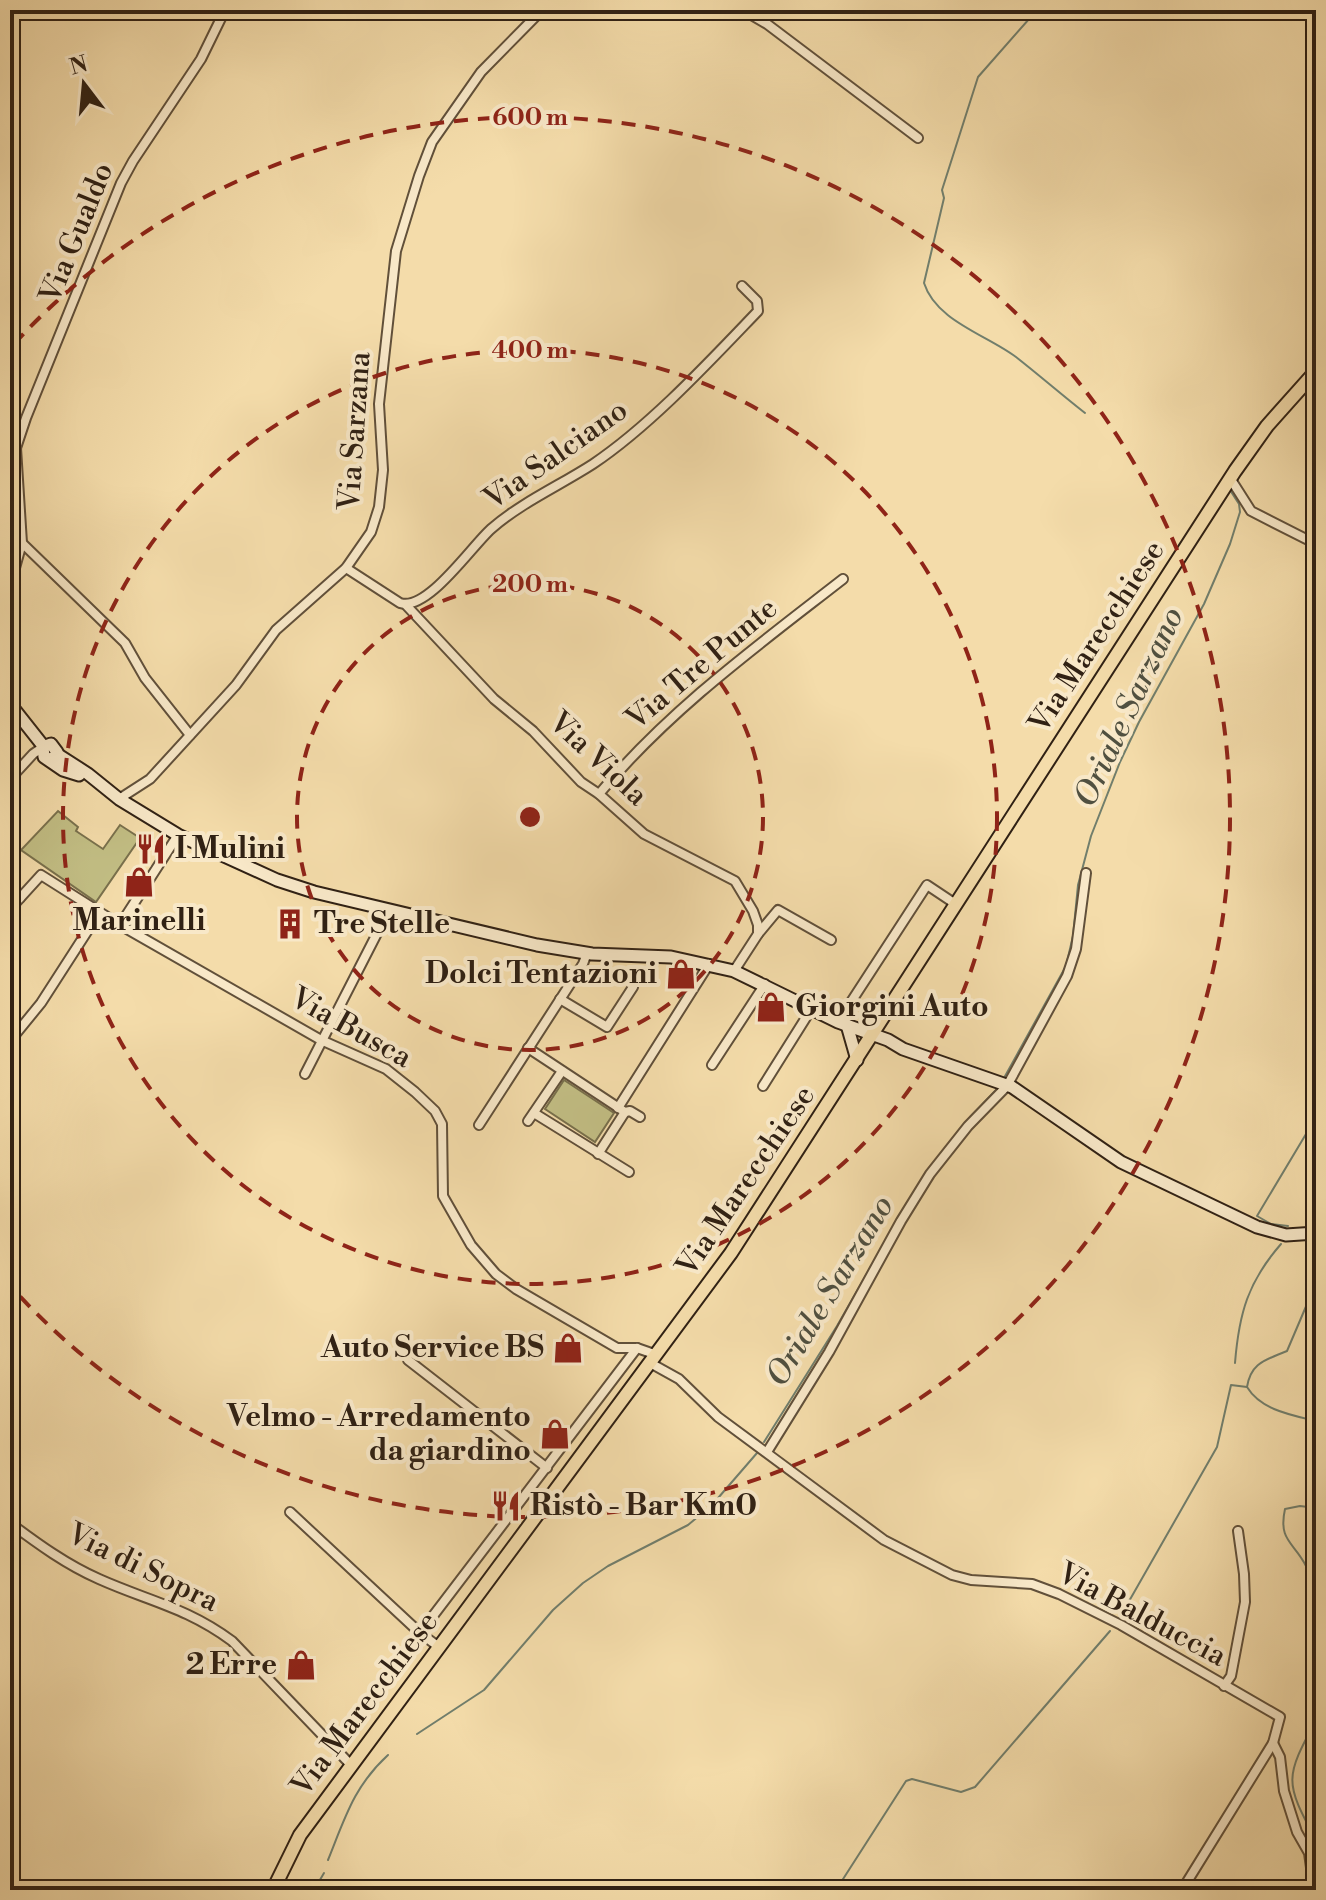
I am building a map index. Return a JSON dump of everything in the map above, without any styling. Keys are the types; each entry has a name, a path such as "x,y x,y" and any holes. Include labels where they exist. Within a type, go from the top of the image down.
{"main road":[{"name":"Via Marecchiese","path":"273,1890 300,1835 731,1253 1230,478 1267,426 1316,371"},
{"path":"10,704 63,770 91,779 178,835 277,880 314,892 537,945 587,953 671,957 734,971 903,1049 1007,1086 1121,1162 1257,1227 1286,1235 1316,1233"},
{"path":"842,1023 857,1060"}],"street":[{"name":"Via Gualdo","path":"10,586 22,543 16,448 26,418 121,183 201,59 225,10"},
{"name":"Via Sarzana","path":"119,799 150,779 236,685 276,630 346,568 371,532 379,507 383,470 379,404 396,251 419,176 432,142 481,72 542,10"},
{"path":"743,10 767,24 918,138"},
{"name":"Via Salciano","path":"406,605 424,599 483,537 522,505 593,464 658,411 758,311 757,301 742,286"},
{"path":"1230,478 1251,511 1316,544"},
{"path":"22,543 125,643 145,678 190,735"},
{"path":"346,568 406,605"},
{"name":"Via Tre Punte","path":"599,794 633,754 663,726 726,671 843,579"},
{"name":"Via Viola","path":"406,605 494,699 533,731 581,782 644,834 735,881 753,911 758,934"},
{"path":"10,779 22,766 48,751"},
{"path":"120,925 178,835"},
{"path":"767,1452 829,1352 930,1174 968,1126 1007,1086 1067,976 1076,949 1086,873"},
{"name":"Via Busca","path":"20,898 41,875 99,913 321,1040 386,1069 435,1111 442,1124 443,1196 471,1245 496,1274 617,1348 637,1348 654,1360"},
{"path":"842,1023 927,885 957,905"},
{"path":"10,889 20,898 10,909"},
{"path":"305,1074 389,910"},
{"path":"734,971 778,910 831,940"},
{"path":"10,1041 41,1003 99,913"},
{"path":"479,1125 583,964 587,953"},
{"path":"598,1154 709,964"},
{"path":"712,1065 765,984"},
{"path":"560,999 607,1027 633,987"},
{"path":"763,1086 812,1008"},
{"path":"528,1048 622,1110 640,1117"},
{"path":"562,1071 531,1117 629,1172"},
{"path":"420,1633 637,1348"},
{"path":"408,1360 547,1468"},
{"name":"Via Balduccia","path":"654,1360 679,1379 718,1417 884,1540 952,1575 971,1580 1032,1584 1121,1625 1280,1717 1273,1743"},
{"path":"290,1512 439,1647"},
{"name":"Via di Sopra","path":"10,1523 73,1566 100,1580 168,1604 213,1627 232,1641 351,1765"},
{"path":"1224,1686 1231,1676 1245,1602 1238,1531"},
{"path":"1182,1890 1273,1743"},
{"path":"1273,1743 1280,1757 1284,1791 1297,1832 1309,1853 1314,1890"}],"shaded area":[{"path":"58,811 78,827 76,831 103,849 120,825 140,838 96,902 21,850"},
{"path":"564,1080 614,1113 595,1142 545,1109"}],"waterway":[{"name":"Oriale Sarzano","path":"1037,10 978,77 942,190 944,198 924,283 939,308 1016,357 1085,413"},
{"name":"Oriale Sarzano","path":"1004,1078 1066,966 1073,936 1078,885 1091,836 1120,762 1204,604 1230,544 1240,512 1239,504 1230,490"},
{"name":"Oriale Sarzano","path":"942,1152 997,1089"},
{"path":"1288,1226 1271,1224 1257,1216 1309,1129 1316,1127"},
{"name":"Oriale Sarzano","path":"764,1442 837,1326 909,1200"},
{"path":"1235,1363 1247,1299 1260,1272 1281,1244"},
{"path":"1316,1283 1287,1351 1256,1367 1247,1387 1268,1406 1316,1421"},
{"path":"1120,1617 1217,1447 1231,1385 1247,1387"},
{"name":"Oriale Sarzano","path":"417,1734 484,1690 553,1610 583,1583 608,1566 688,1525 712,1505 757,1453"},
{"path":"1316,1508 1300,1506 1285,1509 1283,1520 1285,1535 1306,1566 1316,1618"},
{"path":"836,1890 906,1781 912,1779 961,1792 975,1787 1110,1631"},
{"path":"1316,1720 1298,1755 1292,1780 1298,1805 1316,1840"},
{"name":"Oriale Sarzano","path":"328,1860 345,1816 359,1791 388,1755"},
{"name":"Oriale Sarzano","path":"314,1890 324,1873"}],"place":[{"name":"I Mulini","path":"151,849"},
{"name":"Marinelli","path":"139,882"},
{"name":"Tre Stelle","path":"290,924"},
{"name":"Dolci Tentazioni","path":"681,974"},
{"name":"Giorgini Auto","path":"771,1007"},
{"name":"Auto Service BS","path":"568,1348"},
{"name":"Velmo - Arredamento da giardino","path":"555,1434"},
{"name":"Ristò - Bar Km0","path":"506,1506"},
{"name":"2 Erre","path":"301,1665"}]}
